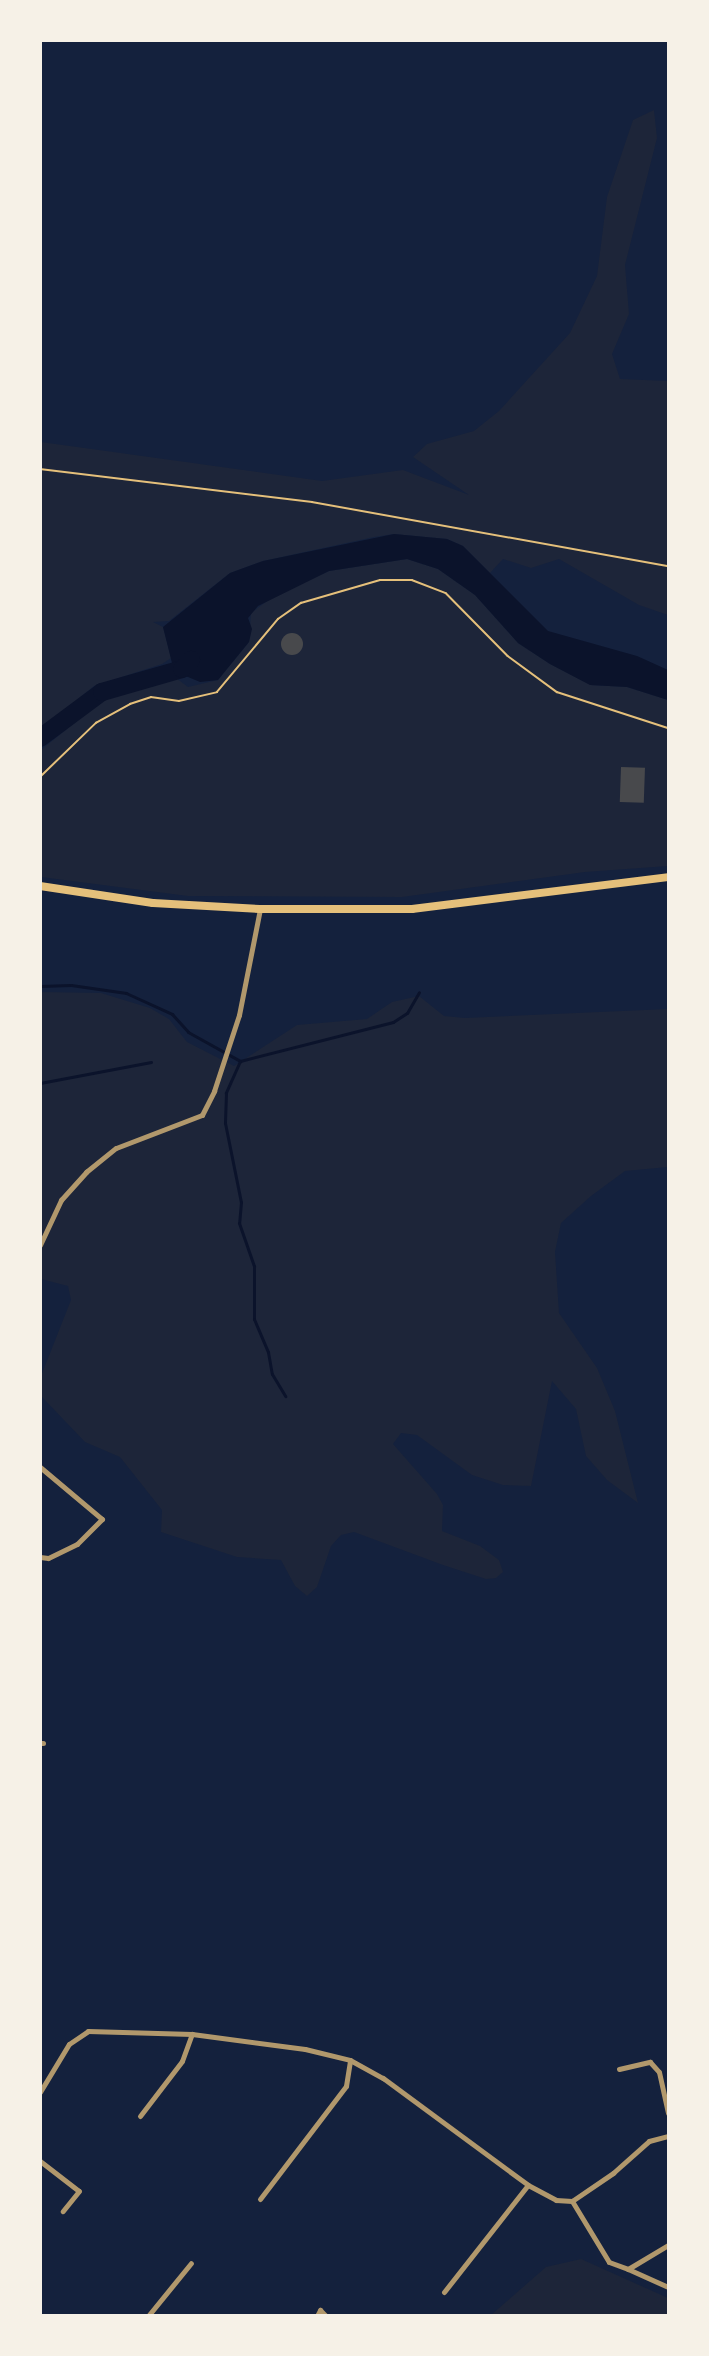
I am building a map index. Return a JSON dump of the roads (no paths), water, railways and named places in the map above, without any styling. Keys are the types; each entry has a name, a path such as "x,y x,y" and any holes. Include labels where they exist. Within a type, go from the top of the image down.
{"main road":[{"path":"40,886 153,903 260,909 412,909 669,877"}],"street":[{"path":"40,1245 61,1200 86,1172 116,1148 202,1115 219,1075 231,1038 255,949 260,909"},
{"path":"40,1467 102,1519 77,1544 48,1558 40,1557"},
{"path":"40,2092 69,2044 88,2031 192,2034 305,2049 350,2060 383,2078 528,2185 556,2200 572,2201 613,2173 649,2140 669,2136"},
{"path":"140,2116 182,2061 192,2034"},
{"path":"260,2199 346,2086 350,2060"},
{"path":"619,2069 650,2061 658,2072 669,2113"},
{"path":"40,2161 79,2191 63,2211"},
{"path":"444,2292 528,2185"},
{"path":"572,2201 609,2262 669,2287"},
{"path":"628,2269 669,2245"},
{"path":"148,2316 191,2264"},
{"path":"317,2316 321,2310 326,2316"}],"waterway":[{"path":"40,738 102,692 182,669 191,660"},
{"path":"40,986 71,985 126,993 172,1014 188,1032 240,1061 393,1022 407,1013 419,992"},
{"path":"240,1061 226,1093 225,1123 241,1202 239,1223 254,1266 254,1319 268,1352 272,1374 285,1396"},
{"path":"40,1083 151,1062"}]}
